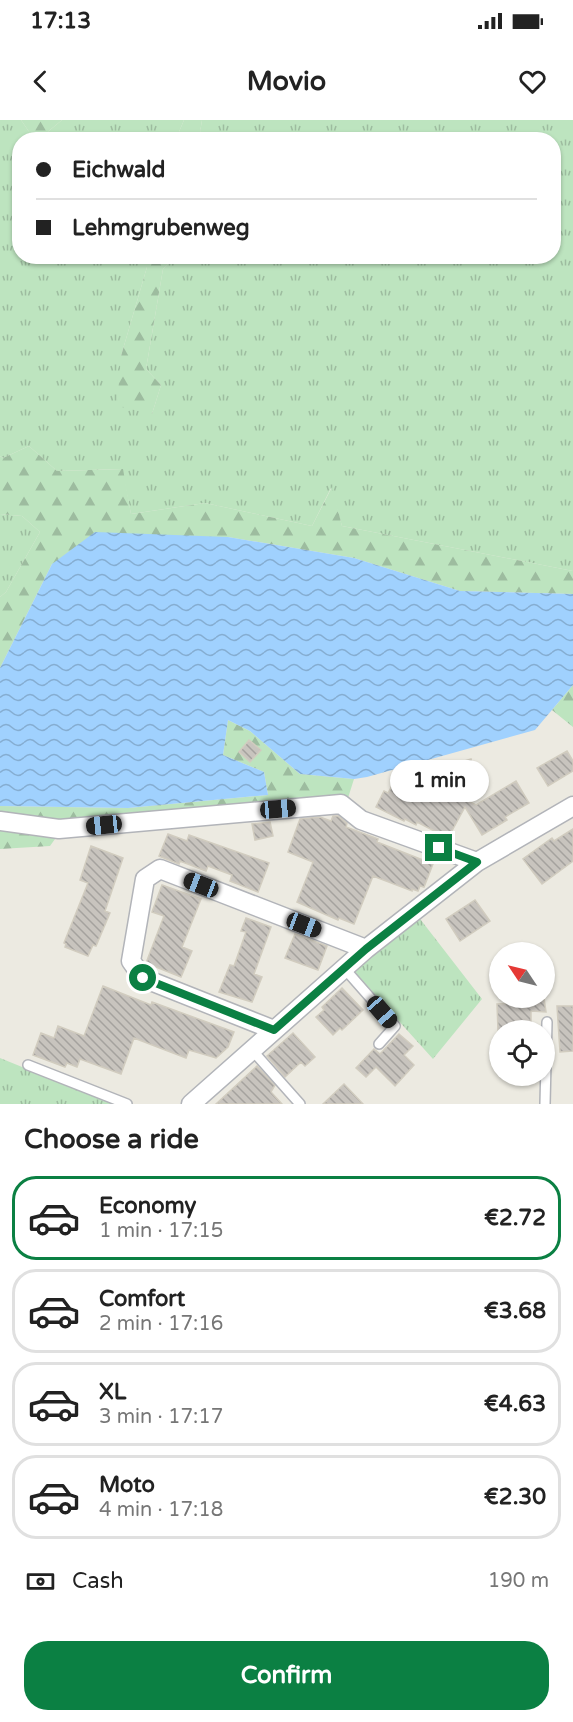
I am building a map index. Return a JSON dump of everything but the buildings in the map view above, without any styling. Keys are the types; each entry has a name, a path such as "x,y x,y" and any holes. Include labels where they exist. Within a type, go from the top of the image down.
{"street":[{"path":"0,821 59,829 341,804 361,820 477,862"},
{"path":"191,1104 366,949 477,862 573,806"},
{"path":"274,1030 143,978 131,961 145,879 160,869 366,949"}],"lane":[{"path":"344,968 395,1026 379,1044"},
{"path":"252,1050 300,1104"},
{"path":"28,1065 127,1104"},
{"path":"545,1104 546,1086"}],"green space":[{"path":"0,120 21,120 29,132 12,132 12,264 147,264 121,356 152,414 161,385 146,369 163,269 168,264 561,264 561,132 200,132 202,120 573,120 573,571 342,526 331,488 312,526 205,503 131,514 122,469 57,471 29,446 3,458 0,456"},
{"path":"21,120 62,120 48,132 29,132"},
{"path":"62,120 184,120 179,132 48,132"},
{"path":"184,120 202,120 200,132 179,132"},
{"path":"147,264 168,264 163,269 146,369 161,385 152,414 117,406 121,356"},
{"path":"29,446 57,471 123,469 131,514 205,503 312,526 332,487 342,526 573,571 573,594 460,591 354,558 228,537 52,564 0,668 0,597 6,592 40,532 22,516 0,514 0,456 3,458"},
{"path":"0,514 22,516 40,532 6,592 0,597"},
{"path":"573,685 573,727 552,710"},
{"path":"228,720 250,731 300,774 354,779 348,798 278,807 227,824 207,811 70,818 50,846 0,849 0,806 128,808 268,795 264,772 223,755"},
{"path":"417,915 482,999 433,1059 352,969"},
{"path":"0,1058 113,1104 0,1104"}],"water":[{"path":"95,532 228,537 354,558 460,591 573,594 573,685 535,730 367,777 354,779 300,774 250,731 228,720 223,755 264,772 268,795 128,808 0,806 0,668 52,564"}],"route":[{"path":"143,978 274,1030 366,949 477,862 439,848"}]}
